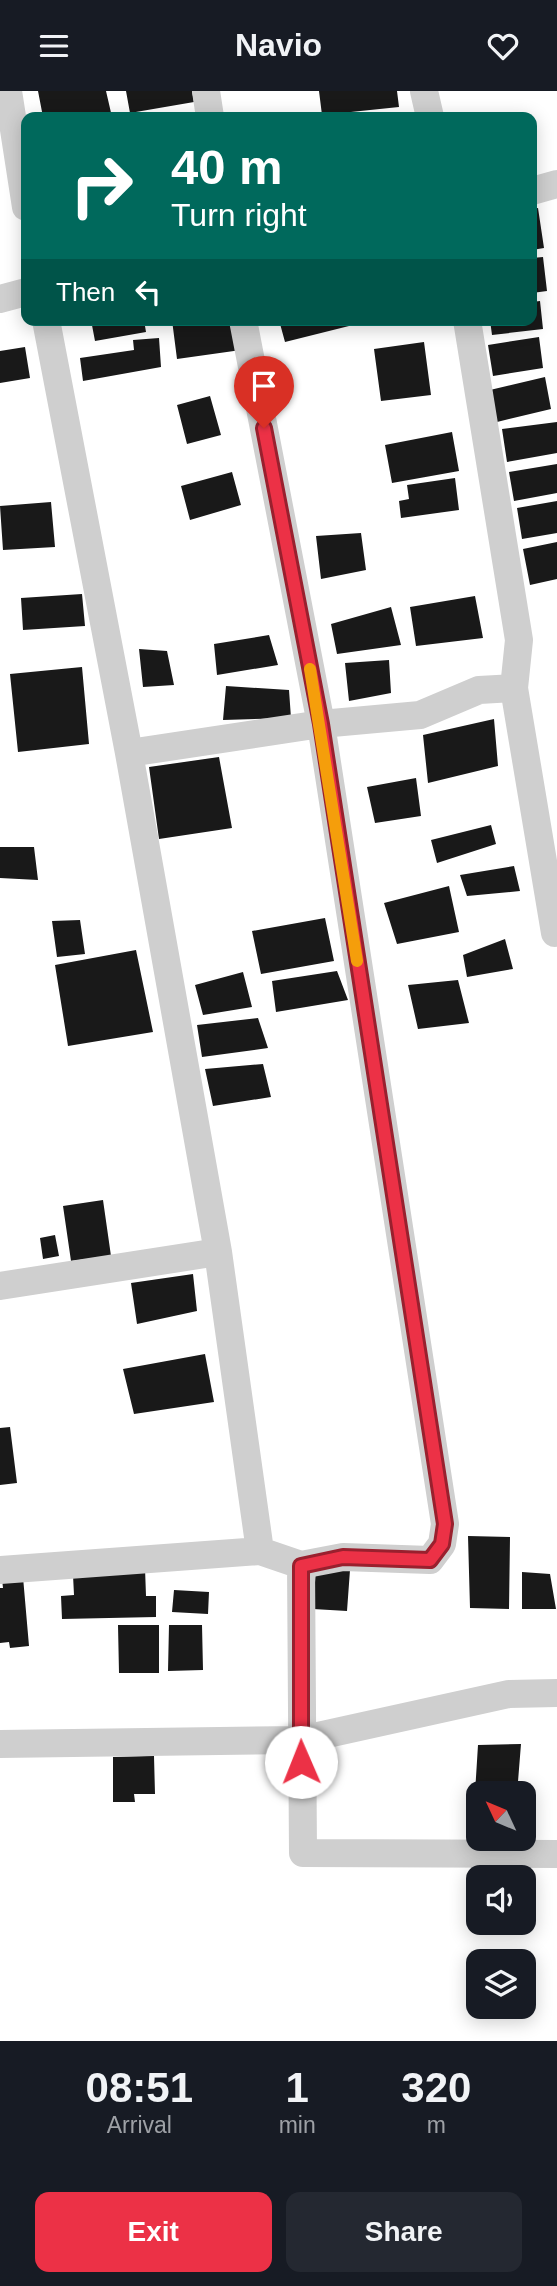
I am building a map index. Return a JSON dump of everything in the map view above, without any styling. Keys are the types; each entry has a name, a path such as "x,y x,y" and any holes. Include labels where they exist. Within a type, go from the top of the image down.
{"street":[{"path":"8,91 21,175"},
{"path":"206,91 209,112"},
{"path":"424,91 429,112"},
{"path":"537,190 557,184"},
{"path":"0,299 21,293"},
{"path":"47,326 129,753 218,1252 260,1551"},
{"path":"0,1570 260,1551 301,1566 343,1557 430,1560 442,1544 445,1524 321,724 244,326"},
{"path":"468,326 519,640 514,688 555,933"},
{"path":"129,753 321,724 420,715 479,690 514,688"},
{"path":"0,1286 218,1252"},
{"path":"301,1566 300,1740 303,1853 557,1854"},
{"path":"0,1744 300,1740 509,1694 557,1693"}],"building":[{"path":"38,91 106,91 111,112 42,112"},
{"path":"126,91 192,91 194,102 130,112"},
{"path":"319,91 397,91 399,107 322,112"},
{"path":"537,208 544,248 537,249"},
{"path":"543,257 547,291 537,292 537,258"},
{"path":"537,301 540,301 543,329 492,335 491,326 537,326"},
{"path":"92,326 145,326 146,332 95,341"},
{"path":"173,326 238,326 241,350 177,359"},
{"path":"281,326 349,326 285,342"},
{"path":"539,337 543,368 493,376 488,345"},
{"path":"159,338 161,367 83,381 80,358 134,350 133,340"},
{"path":"424,342 431,395 381,401 374,349"},
{"path":"25,347 30,378 0,383 0,351"},
{"path":"545,377 551,409 497,422 490,390"},
{"path":"210,396 221,435 187,444 177,405"},
{"path":"557,422 557,453 507,462 502,429"},
{"path":"452,432 459,471 392,483 385,445"},
{"path":"557,464 557,493 514,501 509,472"},
{"path":"232,472 241,505 190,520 181,486"},
{"path":"455,478 459,510 401,518 399,501 409,499 407,485"},
{"path":"557,501 557,533 522,539 517,508"},
{"path":"51,502 55,547 3,550 0,506"},
{"path":"361,533 366,570 321,579 316,536"},
{"path":"557,542 557,579 530,585 523,549"},
{"path":"82,594 85,626 23,630 21,598"},
{"path":"475,596 483,638 416,646 410,607"},
{"path":"391,607 401,645 337,654 331,624"},
{"path":"269,635 278,665 217,675 214,644"},
{"path":"139,649 167,651 174,685 143,687"},
{"path":"389,660 391,693 349,701 345,663"},
{"path":"82,667 89,744 18,752 10,674"},
{"path":"226,686 289,690 291,718 223,720"},
{"path":"494,719 498,766 428,783 423,735"},
{"path":"219,757 232,828 159,839 149,767"},
{"path":"416,778 421,816 375,823 367,787"},
{"path":"491,825 496,844 437,863 431,840"},
{"path":"0,847 34,847 38,880 0,878"},
{"path":"514,866 520,891 467,896 460,875"},
{"path":"449,886 459,932 397,944 384,903"},
{"path":"325,918 334,961 261,974 252,931"},
{"path":"80,920 85,954 57,957 52,921"},
{"path":"505,939 513,969 467,977 463,955"},
{"path":"136,950 153,1032 68,1046 55,965"},
{"path":"337,971 348,1000 276,1012 272,981"},
{"path":"243,972 252,1007 203,1015 195,985"},
{"path":"458,980 469,1023 418,1029 408,985"},
{"path":"258,1018 268,1048 202,1057 197,1025"},
{"path":"263,1064 271,1097 213,1106 205,1069"},
{"path":"103,1200 111,1256 71,1261 63,1206"},
{"path":"55,1235 59,1256 43,1259 40,1238"},
{"path":"193,1274 197,1311 137,1324 131,1283"},
{"path":"205,1354 214,1402 134,1414 123,1369"},
{"path":"10,1427 17,1483 0,1485 0,1428"},
{"path":"468,1536 510,1537 509,1609 470,1608"},
{"path":"145,1568 146,1596 156,1596 156,1617 62,1619 61,1596 74,1595 73,1575"},
{"path":"316,1569 350,1570 347,1611 313,1609"},
{"path":"522,1572 550,1574 556,1609 522,1609"},
{"path":"23,1577 29,1646 10,1648 9,1642 0,1643 0,1588 3,1588 2,1579"},
{"path":"174,1590 209,1592 208,1614 172,1612"},
{"path":"118,1625 159,1625 159,1673 119,1673"},
{"path":"169,1625 202,1625 203,1670 168,1671"},
{"path":"521,1744 518,1781 476,1781 478,1745"},
{"path":"154,1756 155,1794 134,1794 135,1802 113,1802 113,1757"}],"slow traffic":[{"path":"310,669 321,724 357,961"}],"route":[{"path":"264,428 321,724 445,1524 442,1544 430,1560 343,1557 301,1566 301,1762"}]}
